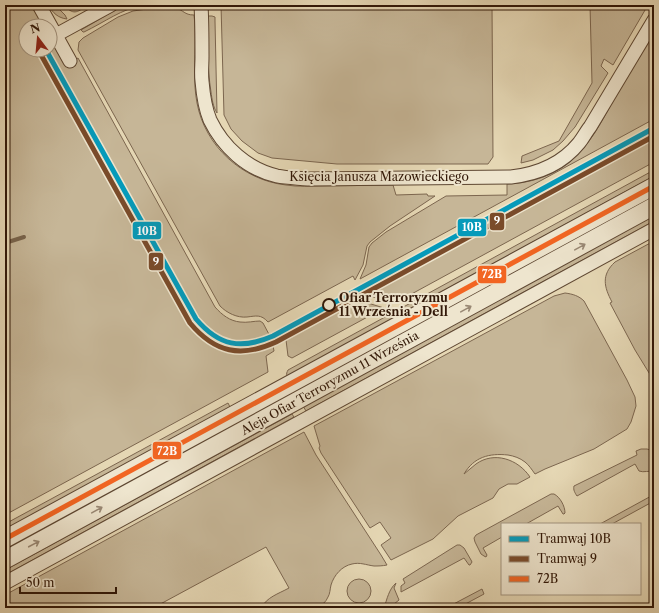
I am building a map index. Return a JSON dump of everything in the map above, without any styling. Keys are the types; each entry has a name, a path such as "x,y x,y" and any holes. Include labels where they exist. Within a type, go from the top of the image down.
{"street":[{"path":"40,5 47,18"},
{"path":"58,34 111,5"},
{"name":"Księcia Janusza Mazowieckiego","path":"202,5 202,81 205,101 210,118 219,136 227,146 247,164 266,173 277,176 308,179 511,177 524,176 553,165 574,149 580,142 654,20"},
{"path":"58,39 70,61"},
{"name":"Aleja Ofiar Terroryzmu 11 Września","path":"5,539 654,186"},
{"name":"Aleja Ofiar Terroryzmu 11 Września","path":"5,560 654,206"},
{"path":"5,583 654,229"}],"shaded area":[{"path":"5,5 32,5 39,18 18,18 18,58 58,58 58,52 65,65 78,58 215,307 223,315 236,321 260,321 263,323 272,340 274,351 266,356 268,372 5,515"},
{"path":"48,5 55,5 67,19 56,15"},
{"path":"67,5 88,5 73,12 67,8"},
{"path":"128,5 144,5 120,13 84,32 81,30 117,9"},
{"path":"221,5 492,5 493,157 488,164 337,164 272,158 258,153 242,141 231,129 224,115"},
{"path":"590,5 648,5 613,65 604,59 601,66 608,73 575,127 553,150 533,160 521,163 522,156 559,141 592,83"},
{"path":"175,8 194,15 195,87 201,119 217,147 241,168 270,182 286,185 393,185 396,195 427,194 428,196 435,196 390,226 370,242 367,246 363,265 355,280 353,276 268,322 258,316 236,316 220,306 78,50 79,42 83,38 118,17 133,11"},
{"path":"208,16 215,17 217,113 213,103 209,73"},
{"path":"654,33 654,119 360,279 366,265 369,247 372,243 386,232 446,196 507,195 507,184 527,182 546,176 571,161 593,135"},
{"path":"654,131 654,162 395,303 363,294 361,291"},
{"path":"654,170 654,176 287,376 288,370"},
{"path":"654,193 654,198 296,393 294,389"},
{"path":"654,215 654,221 306,411 303,406"},
{"path":"654,241 654,381 635,350 610,303 612,302 607,291 605,281 608,272 615,262"},
{"path":"565,293 576,296 584,301 635,397 636,406 627,429 594,449 535,474 525,462 519,458 508,455 488,456 477,460 464,474 483,460 498,458 505,459 519,466 530,477 517,484 508,484 499,489 493,498 458,516 433,539 391,560 381,545 391,538 380,522 370,528 321,453 314,426 554,296"},
{"path":"358,300 384,308 292,358 288,356 286,340"},
{"path":"282,396 284,400 5,552 5,547"},
{"path":"228,403 230,407 5,530 5,524"},
{"path":"292,414 294,417 5,575 5,570"},
{"path":"304,432 316,455 387,565 374,566 358,563 348,565 334,578 326,600 317,608 261,608 270,598 289,588 266,547 153,608 5,608 5,595"},
{"path":"641,449 654,451 654,472 639,471 635,464 577,496 574,486 637,455 636,451"},
{"path":"551,494 556,495 560,499 564,508 564,514 558,506 528,523 501,523 501,538 483,548 487,555 486,557 481,554 475,542 474,538 476,535"},
{"path":"653,495 654,501 614,523 602,523"},
{"path":"457,545 464,548 472,562 470,565 464,558 401,592 401,586 405,583 403,579"},
{"path":"359,579 368,582 371,591 368,600 359,603 350,600 347,591 350,582"},
{"path":"396,583 394,588 399,600 392,608 384,608 390,591"},
{"path":"482,589 484,594 458,608 446,608"}],"waterway":[{"path":"5,243 24,237"}],"tram line":[{"name":"9","path":"43,58 190,323 209,341 229,350 251,350 276,342 654,136"},
{"name":"10B","path":"50,58 196,319 213,335 231,343 251,343 273,336 654,128"}],"transit line":[{"name":"72B","path":"5,539 654,186"}],"place":[{"name":"Ofiar Terroryzmu 11 Września - Dell","path":"329,305"}]}
